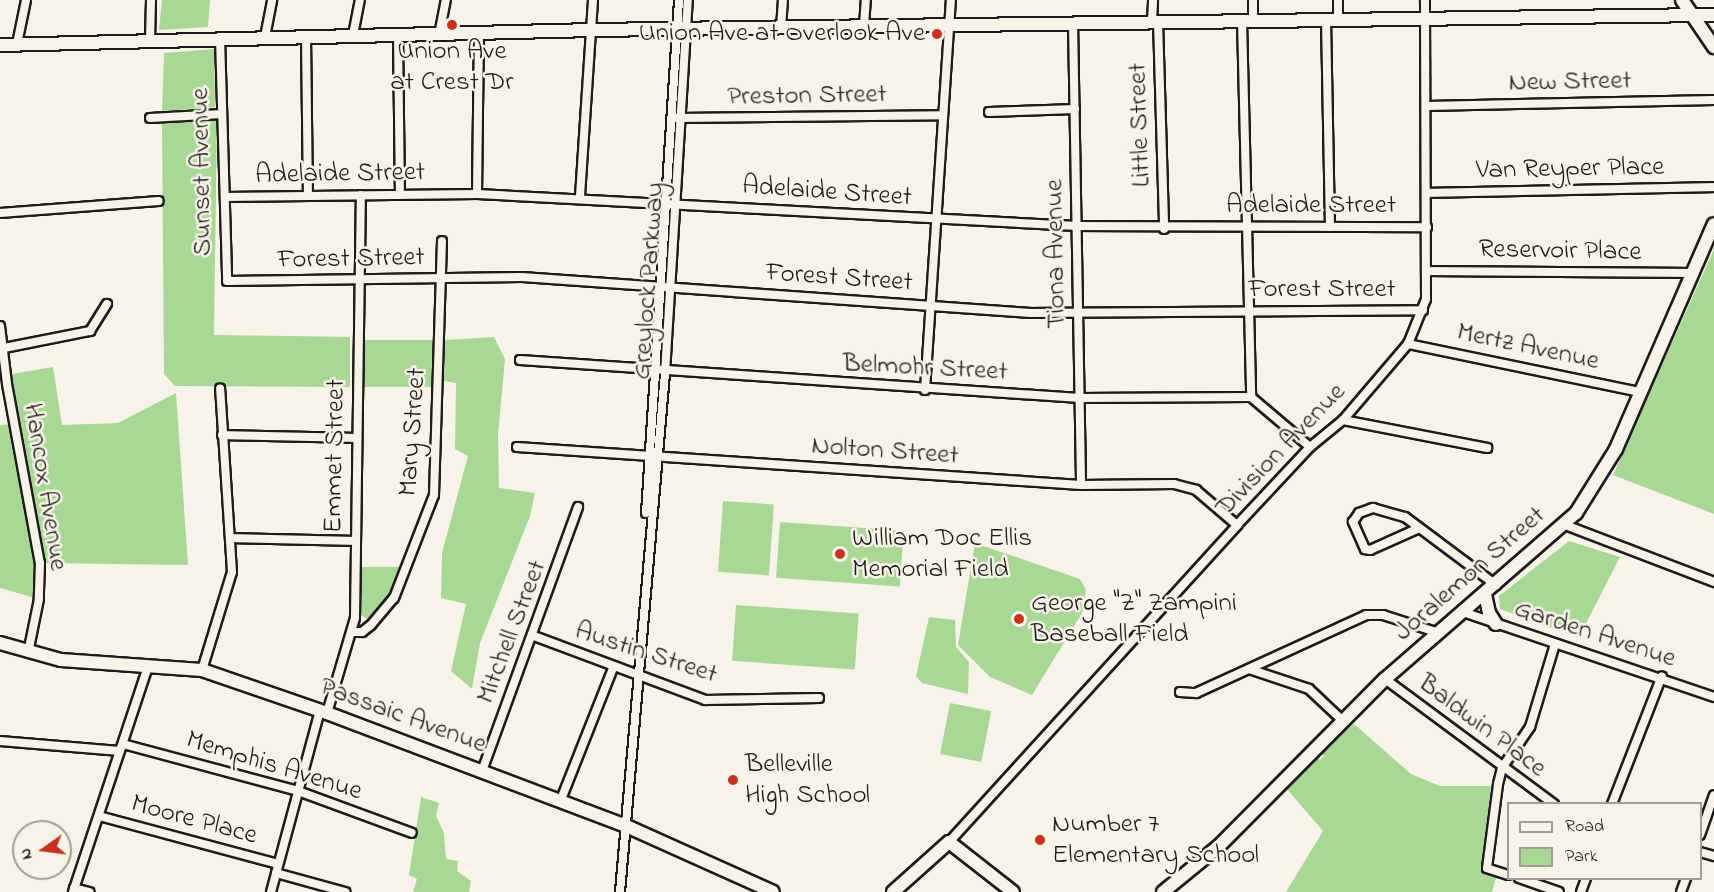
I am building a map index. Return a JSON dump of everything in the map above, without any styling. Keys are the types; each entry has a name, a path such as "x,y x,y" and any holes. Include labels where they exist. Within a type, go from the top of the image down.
{"street":[{"path":"17,44 27,0"},
{"path":"150,41 151,0"},
{"path":"265,37 272,0"},
{"path":"353,35 360,0"},
{"path":"439,35 446,0"},
{"path":"580,196 593,0"},
{"name":"Greylock Parkway","path":"620,892 646,565 665,373 681,118 679,0"},
{"name":"Greylock Parkway","path":"646,565 647,457 671,118 681,30 688,0"},
{"path":"781,28 783,0"},
{"path":"864,26 866,0"},
{"path":"925,390 951,0"},
{"name":"Little Street","path":"1153,0 1164,228"},
{"path":"1253,0 1248,20 1247,227 1251,397 1310,447"},
{"path":"1330,227 1332,19 1338,0"},
{"name":"Division Avenue","path":"949,842 1236,525 1310,447 1343,420 1408,344 1423,310 1427,271 1425,0"},
{"path":"1682,0 1714,47"},
{"path":"0,45 591,30 1714,15"},
{"name":"Tiona Avenue","path":"1073,22 1081,485"},
{"path":"477,194 479,34"},
{"path":"398,35 400,195"},
{"path":"306,36 308,195"},
{"name":"Sunset Avenue","path":"220,38 225,276 227,281 252,281"},
{"name":"New Street","path":"1427,106 1714,100"},
{"path":"989,112 1075,109"},
{"path":"150,118 222,114"},
{"name":"Preston Street","path":"671,118 943,115"},
{"name":"Van Reyper Place","path":"1427,193 1714,187"},
{"name":"Adelaide Street","path":"225,197 477,194 580,196 938,220 1077,226 1427,227"},
{"name":"Emmet Street","path":"271,892 298,791 323,712 353,632 361,195"},
{"path":"0,213 159,201"},
{"name":"Joralemon Street","path":"1163,892 1219,846 1385,679 1565,525 1603,472 1714,224"},
{"name":"Mary Street","path":"353,632 362,632 394,598 434,495 442,241"},
{"name":"Reservoir Place","path":"1427,271 1693,273"},
{"name":"Forest Street","path":"252,281 522,277 932,306 1078,312 1423,310"},
{"path":"4,348 90,331 107,304"},
{"name":"Hancox Avenue","path":"0,326 4,348 3,384 41,571 28,653"},
{"name":"Mertz Avenue","path":"1408,344 1640,392"},
{"name":"Belmohr Street","path":"520,360 665,373 1080,398 1251,397"},
{"path":"202,670 232,572 220,388"},
{"path":"1343,420 1487,448"},
{"path":"222,435 355,438"},
{"name":"Nolton Street","path":"518,447 1081,485 1174,484 1196,490 1236,525"},
{"name":"Mitchell Street","path":"482,771 534,636 578,507"},
{"path":"1417,529 1370,550 1365,549 1354,529 1355,517 1373,508 1395,513 1496,585"},
{"path":"1565,525 1714,582"},
{"path":"231,538 354,541"},
{"path":"1485,594 1489,614 1496,624"},
{"name":"Garden Avenue","path":"1463,612 1555,644 1662,676 1714,697"},
{"path":"1180,692 1196,693 1366,615 1383,615 1439,633"},
{"name":"Austin Street","path":"534,636 613,668 705,700 819,698"},
{"name":"Passaic Avenue","path":"0,643 28,653 61,660 202,670 323,712 624,825 773,892"},
{"path":"1507,874 1487,868 1502,768 1526,736 1555,644"},
{"path":"89,892 73,890 148,667"},
{"path":"560,802 613,668"},
{"path":"1249,669 1309,689 1342,720"},
{"path":"1613,802 1662,676"},
{"name":"Baldwin Place","path":"1385,679 1502,768 1551,802"},
{"name":"Memphis Avenue","path":"0,741 122,747 298,791 412,833"},
{"path":"1702,832 1714,795"},
{"name":"Moore Place","path":"99,816 277,868 345,892"},
{"path":"893,892 949,842 1013,892"},
{"path":"1522,880 1559,892"}],"green space":[{"path":"162,0 210,0 208,27 159,30"},
{"path":"214,49 215,107 162,111 164,53"},
{"path":"217,119 214,335 350,337 350,387 175,386 164,374 162,122"},
{"path":"1714,249 1714,514 1613,475"},
{"path":"494,337 505,359 498,435 499,488 535,493 530,516 480,643 472,689 451,671 466,604 441,598 442,553 468,456 455,449 456,383 443,381 445,340"},
{"path":"364,340 435,340 435,387 364,387"},
{"path":"53,367 62,425 118,423 176,393 188,565 41,563 39,599 0,588 0,425 14,424 6,375"},
{"path":"723,501 774,505 769,575 718,572"},
{"name":"William Doc Ellis Memorial Field","path":"780,522 904,531 900,587 776,578"},
{"path":"1569,541 1620,557 1579,637 1500,609 1499,596"},
{"name":"George \"Z\" Zampini Baseball Field","path":"975,543 1080,579 1086,590 1082,613 1032,695 990,677 958,645"},
{"path":"361,567 403,567 392,594 367,619 361,615"},
{"path":"736,605 859,614 855,669 732,661"},
{"path":"929,617 955,620 956,647 969,662 968,694 922,683 916,676"},
{"path":"950,703 991,711 981,762 940,754"},
{"path":"1354,724 1411,774 1440,786 1491,786 1481,872 1496,878 1492,892 1286,892 1323,831 1286,788 1315,754 1320,760 1324,756 1318,750"},
{"path":"421,797 439,803 436,816 444,833 446,859 458,861 457,871 471,881 469,892 413,892 417,879 409,875"}],"place":[{"name":"Union Ave at Crest Dr","path":"452,25"},
{"name":"Union Ave at Overlook Ave","path":"937,34"},
{"name":"William Doc Ellis Memorial Field","path":"840,554"},
{"name":"George \"Z\" Zampini Baseball Field","path":"1019,619"},
{"name":"Belleville High School","path":"733,780"},
{"name":"Number 7 Elementary School","path":"1040,840"}]}
